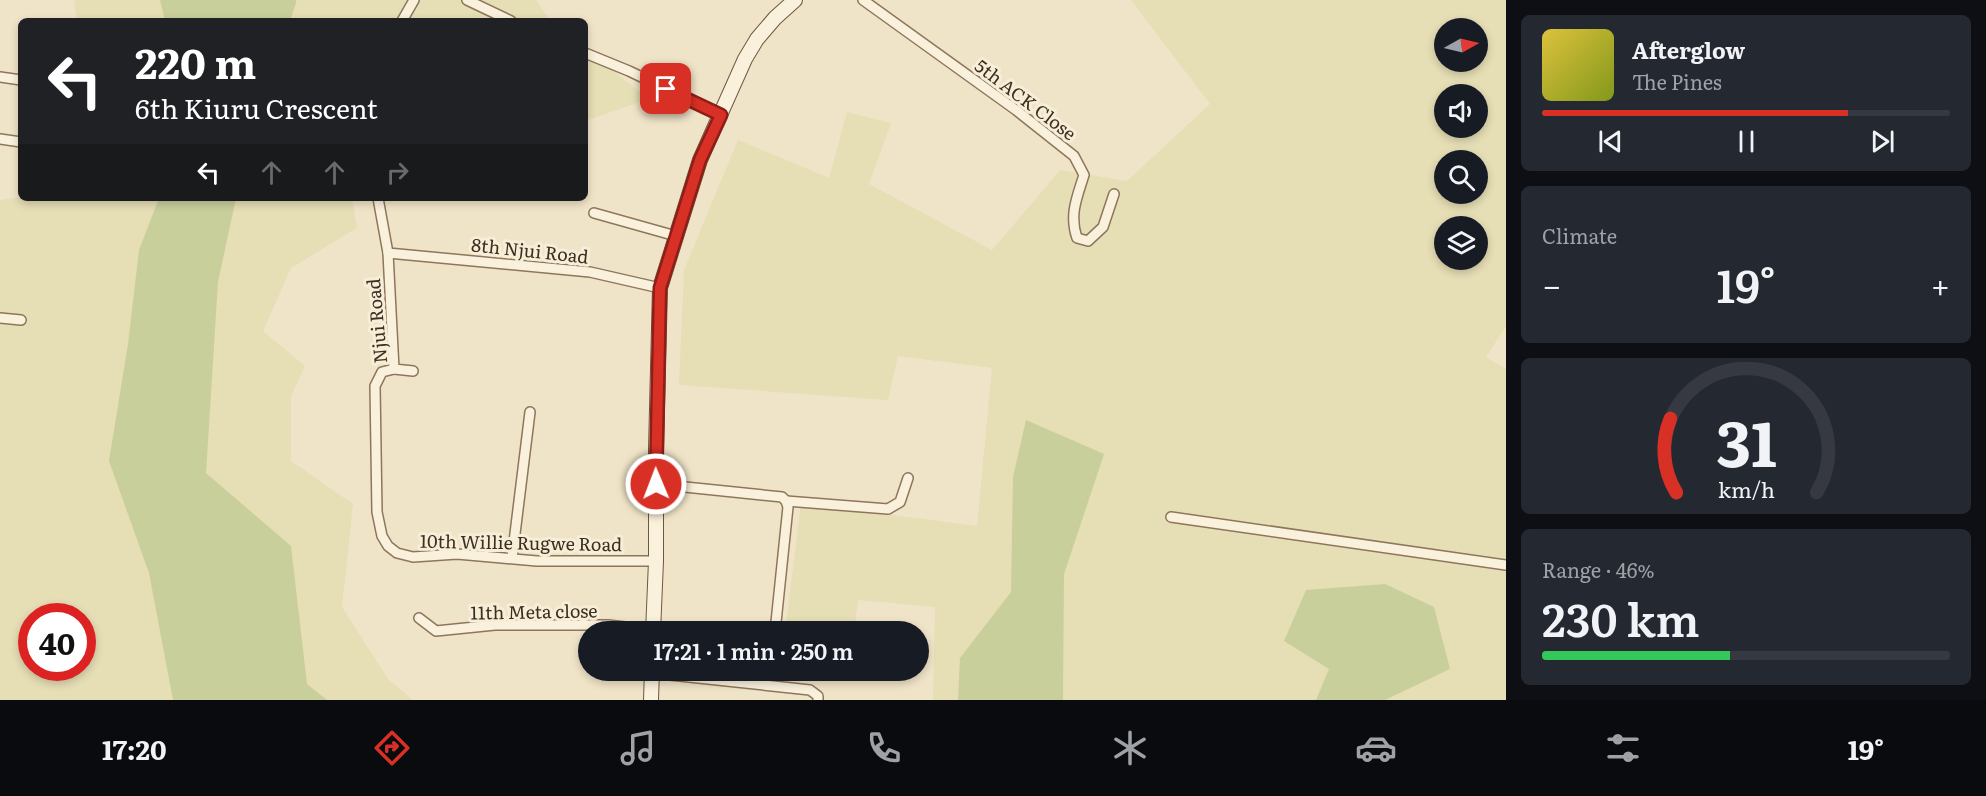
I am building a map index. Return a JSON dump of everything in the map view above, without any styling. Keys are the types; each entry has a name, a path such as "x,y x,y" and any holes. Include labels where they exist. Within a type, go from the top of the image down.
{"street":[{"path":"404,18 414,0"},
{"path":"467,0 505,18"},
{"path":"653,621 660,288 700,160 746,59 757,39 795,0"},
{"name":"5th ACK Close","path":"863,0 1016,110 1074,156 1084,175 1074,203 1073,225 1077,238 1088,241 1103,227 1114,194"},
{"path":"588,54 721,115"},
{"path":"0,76 18,79"},
{"path":"0,139 18,142"},
{"name":"Njui Road","path":"379,201 392,254 394,369 413,370"},
{"path":"594,213 676,236"},
{"name":"8th Njui Road","path":"392,254 590,272 660,288"},
{"path":"0,318 21,320"},
{"name":"10th Willie Rugwe Road","path":"394,369 382,372 375,386 377,512 379,530 388,546 397,553 413,557 457,554 537,561 656,561"},
{"path":"512,558 530,412"},
{"path":"786,501 888,509 900,502 908,478"},
{"path":"656,484 782,497 786,501 788,507 776,621"},
{"path":"1171,517 1506,565"},
{"name":"11th Meta close","path":"419,618 436,631 495,626 578,626"},
{"path":"651,700 652,681"},
{"path":"731,681 810,690 818,696 818,700"}],"shaded area":[{"path":"74,0 536,0 548,18 77,18"},
{"path":"1131,0 1506,0 1506,326 1486,357 1506,369 1506,700 933,700 935,607 858,600 855,621 786,621 801,503 977,526 992,368 898,356 888,400 679,385 684,270 738,140 829,178 847,112 891,123 869,184 992,250 1060,170 1127,181 1210,104"},
{"path":"588,51 649,99 588,120"},
{"path":"18,197 18,201 352,201 357,228 291,268 263,331 305,366 291,396 291,461 353,504 342,607 388,679 413,700 0,700 0,200"}],"green space":[{"path":"160,0 296,0 291,18 164,18"},
{"path":"158,201 235,201 218,282 206,473 291,546 307,684 327,700 173,700 149,573 109,461 128,344 139,250"},
{"path":"1026,420 1104,454 1064,574 1063,700 958,700 960,658 1011,592 1013,477"},
{"path":"1385,584 1434,607 1450,669 1385,700 1316,700 1329,669 1284,641 1306,590"}],"route":[{"path":"656,484 660,288 700,160 721,115 666,89"}]}
